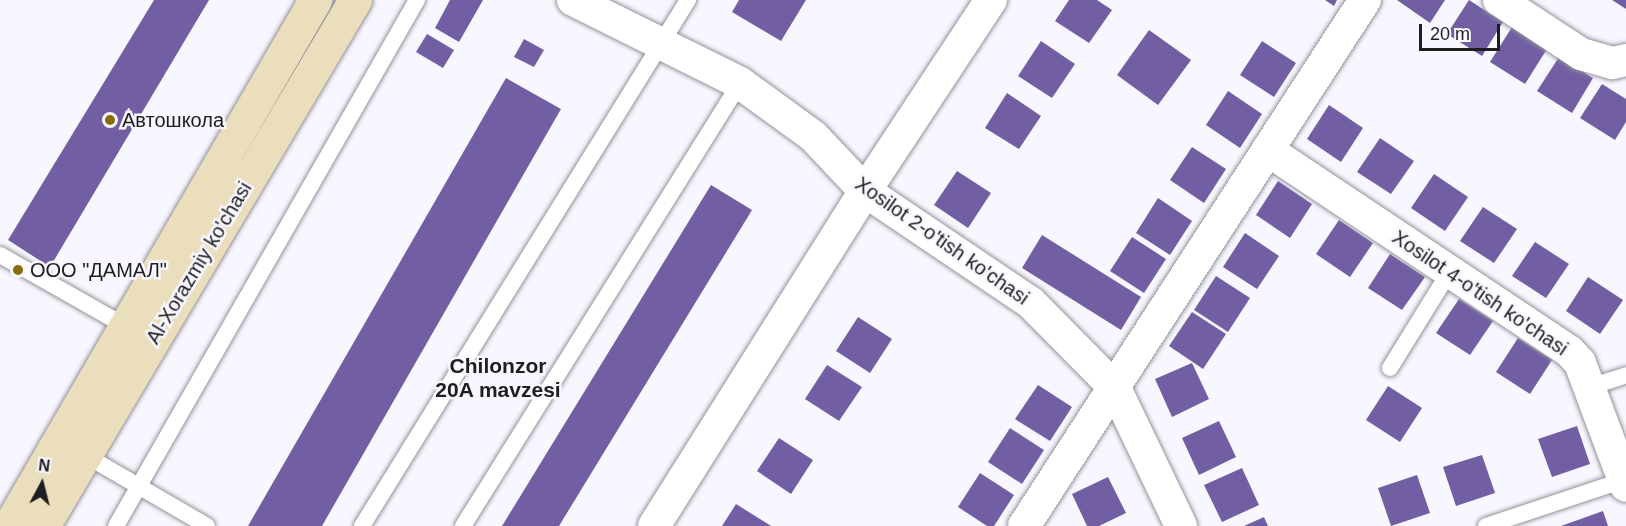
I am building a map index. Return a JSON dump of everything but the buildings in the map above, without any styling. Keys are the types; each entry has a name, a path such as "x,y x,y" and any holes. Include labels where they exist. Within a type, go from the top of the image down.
{"main road":[{"name":"Al-Xorazmiy ko'chasi","path":"43,526 355,0"},
{"name":"Al-Xorazmiy ko'chasi","path":"9,526 310,2"}],"street":[{"name":"Xosilot 2-o'tish ko'chasi","path":"573,0 740,83 813,136 865,191 1031,303 1115,388 1181,526"},
{"path":"654,526 865,191 992,0"},
{"path":"1024,526 1365,0"},
{"path":"1499,0 1581,54 1613,63 1626,60"},
{"name":"Xosilot 4-o'tish ko'chasi","path":"1269,151 1569,351 1580,363 1625,483"}],"lane":[{"path":"116,526 417,0"},
{"path":"362,526 688,0"},
{"path":"463,526 740,83"},
{"path":"0,255 125,326"},
{"path":"1390,368 1450,271"},
{"path":"1590,387 1626,375"},
{"path":"85,455 207,526"},
{"path":"1486,526 1625,483"}],"place":[{"name":"Автошкола","path":"110,120"},
{"name":"ООО \"ДАМАЛ\"","path":"18,270"}],"district":[{"name":"Chilonzor 20A mavzesi","path":"498,378"}]}
